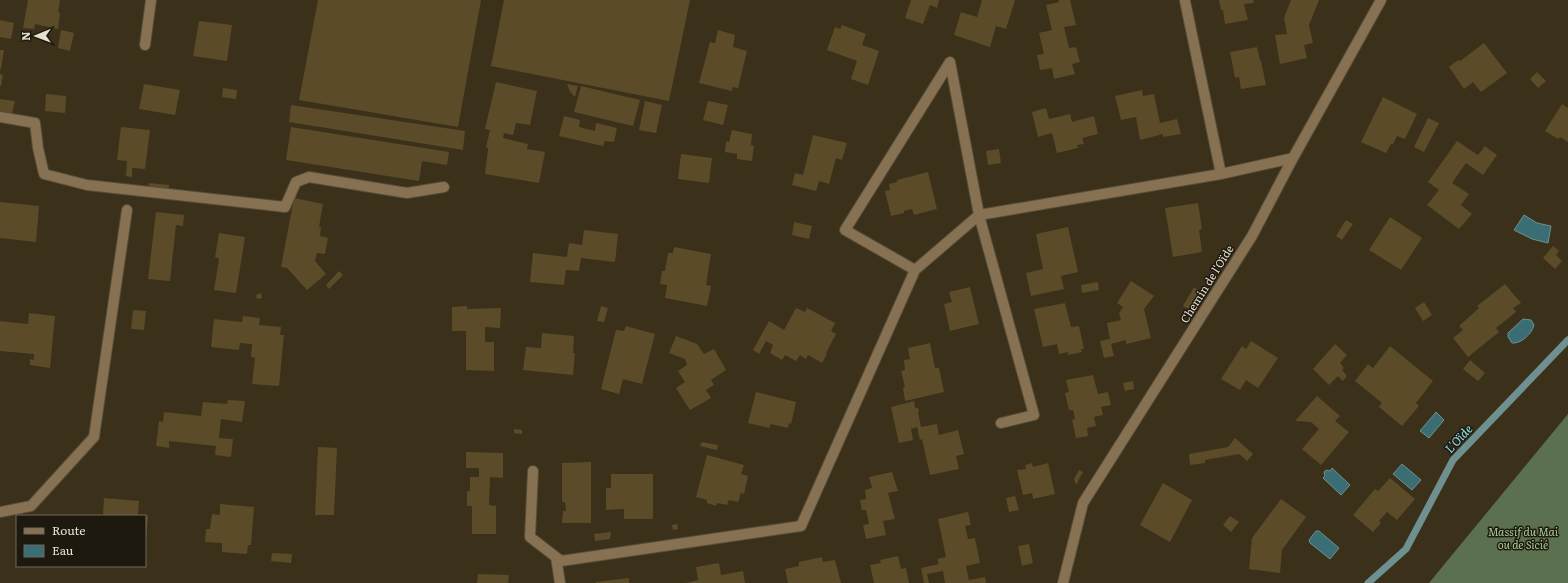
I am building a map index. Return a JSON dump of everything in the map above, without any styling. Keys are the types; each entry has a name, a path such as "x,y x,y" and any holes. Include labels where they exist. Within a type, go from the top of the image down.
{"street":[{"path":"145,44 151,0"},
{"path":"1185,0 1221,174"},
{"name":"Chemin de l'Oïde","path":"1063,583 1083,503 1252,236 1293,158 1381,0"},
{"path":"915,270 845,230 950,62 979,216 1034,415 1001,423"},
{"path":"0,117 35,124 38,148 44,174 87,185 285,207 296,182 309,177 407,193 444,187"},
{"path":"533,471 530,537 561,561 801,526 915,270 979,216 1221,174 1293,158"},
{"path":"0,512 31,506 94,437 127,210"},
{"path":"556,557 560,583"}],"green space":[{"name":"Massif du Mai ou de Sicié","path":"1568,414 1568,583 1429,583"}],"water":[{"path":"1524,215 1537,223 1551,226 1548,243 1532,239 1514,230"},
{"path":"1523,319 1531,320 1534,325 1533,328 1529,335 1522,340 1512,343 1508,337 1508,333"},
{"path":"1436,412 1444,420 1429,438 1420,431"},
{"path":"1402,464 1421,480 1412,490 1393,474"},
{"path":"1332,468 1350,485 1341,495 1323,478 1325,476 1324,472 1326,470 1330,471"},
{"path":"1316,531 1319,531 1339,548 1330,559 1310,543 1309,540"}],"building":[{"path":"28,0 60,0 58,29 35,24 34,29 23,28"},
{"path":"318,0 481,0 458,127 299,100"},
{"path":"504,0 690,0 669,101 491,66"},
{"path":"911,0 939,0 937,8 930,5 923,24 905,18"},
{"path":"982,0 1015,0 1006,29 996,26 990,47 954,35 961,12 977,17"},
{"path":"1059,0 1070,0 1076,25 1064,27 1069,48 1076,47 1080,62 1072,64 1075,74 1054,79 1052,68 1040,70 1037,55 1044,54 1039,33 1052,30 1046,5 1059,2"},
{"path":"1219,0 1253,0 1254,3 1244,4 1248,20 1225,24 1223,10 1221,10"},
{"path":"1291,0 1319,0 1309,25 1313,43 1304,45 1307,58 1280,64 1275,35 1287,34 1284,18"},
{"path":"0,20 14,23 11,39 0,37"},
{"path":"199,21 232,25 227,61 193,56"},
{"path":"842,25 866,34 862,45 879,51 868,85 851,79 857,61 827,50 835,27 840,29"},
{"path":"61,30 74,33 70,51 58,48"},
{"path":"718,30 735,35 733,47 747,51 738,88 732,87 732,91 699,83 710,42 715,43"},
{"path":"1484,43 1507,73 1481,92 1473,82 1464,89 1449,67 1458,60 1460,61"},
{"path":"1257,47 1266,85 1241,89 1239,77 1235,78 1230,52"},
{"path":"0,50 4,50 1,69 0,69"},
{"path":"1537,72 1546,81 1538,88 1530,79"},
{"path":"0,74 3,75 1,86 0,86"},
{"path":"496,82 537,91 530,125 516,123 513,135 504,133 503,138 528,144 527,149 545,152 539,183 485,174 488,150 486,147 490,130 485,129"},
{"path":"144,84 180,90 175,115 139,109"},
{"path":"567,84 578,86 575,97 570,92"},
{"path":"581,86 640,100 633,126 574,112"},
{"path":"223,88 237,90 236,99 222,97"},
{"path":"1142,90 1143,96 1154,94 1160,123 1177,119 1181,134 1163,137 1163,134 1140,140 1136,117 1121,120 1115,96"},
{"path":"46,94 66,96 65,113 45,111"},
{"path":"1383,97 1417,114 1405,139 1397,136 1386,153 1361,142"},
{"path":"0,99 15,101 12,114 0,112"},
{"path":"645,101 662,105 656,133 639,130"},
{"path":"708,101 728,105 723,125 703,120"},
{"path":"1562,104 1568,108 1568,142 1560,137 1558,139 1545,131"},
{"path":"291,105 465,131 463,150 289,122"},
{"path":"1046,108 1049,119 1070,114 1072,122 1094,116 1098,134 1082,138 1084,144 1077,145 1078,148 1057,153 1052,133 1038,137 1032,112"},
{"path":"564,116 580,120 579,127 595,131 596,123 617,128 614,142 605,141 603,146 559,136"},
{"path":"1428,118 1439,123 1424,152 1414,147"},
{"path":"121,127 150,130 145,169 132,168 132,177 126,176 127,161 117,160"},
{"path":"291,127 449,152 447,165 422,161 419,181 286,160"},
{"path":"732,130 752,134 751,145 754,146 752,161 737,159 737,154 725,152 726,141 729,142"},
{"path":"813,135 847,143 842,160 836,158 829,184 819,181 816,191 792,185 795,173 803,175"},
{"path":"1457,141 1478,155 1485,146 1497,155 1483,175 1466,163 1452,183 1469,194 1461,205 1472,214 1459,229 1427,205 1439,190 1428,182"},
{"path":"999,149 1001,163 988,165 986,151"},
{"path":"681,154 712,158 709,183 678,179"},
{"path":"928,172 937,209 914,215 912,209 904,211 904,213 891,216 885,191 890,190 889,184 897,182 897,180"},
{"path":"149,183 169,185 169,191 149,189"},
{"path":"294,198 323,204 319,227 321,227 320,236 328,238 325,254 317,253 315,261 326,274 307,290 287,268 281,267"},
{"path":"0,202 39,206 36,242 0,238"},
{"path":"1198,203 1202,229 1199,230 1202,252 1173,257 1165,208"},
{"path":"156,212 184,215 183,226 176,225 170,281 148,279"},
{"path":"1390,217 1422,238 1401,270 1369,250"},
{"path":"1346,220 1353,224 1342,240 1336,236"},
{"path":"794,222 812,226 809,239 792,235"},
{"path":"1068,227 1078,272 1061,276 1064,289 1031,296 1026,273 1043,269 1036,234"},
{"path":"584,230 618,234 615,262 581,258 579,271 566,270 564,285 530,282 533,253 567,257 569,243 582,245"},
{"path":"219,233 245,237 236,293 214,290 219,259 215,257"},
{"path":"1553,246 1559,251 1556,255 1562,261 1555,269 1543,258"},
{"path":"674,247 711,254 706,285 711,286 707,306 665,298 667,285 660,284 662,271 665,271 668,253 673,253"},
{"path":"339,271 343,275 329,289 326,285"},
{"path":"1131,281 1154,296 1144,309 1151,338 1126,344 1126,340 1111,344 1114,356 1104,358 1100,341 1110,339 1107,323 1121,320 1119,313 1123,307 1117,303"},
{"path":"1098,282 1099,290 1082,293 1081,285"},
{"path":"1505,284 1521,303 1513,308 1516,312 1496,328 1499,332 1468,357 1453,338 1463,330 1459,326 1479,308 1477,306"},
{"path":"970,287 979,324 950,331 944,304 952,302 949,292"},
{"path":"1194,287 1199,291 1189,309 1183,306"},
{"path":"261,293 262,298 257,299 256,295"},
{"path":"1424,302 1432,315 1423,321 1415,308"},
{"path":"1065,303 1071,327 1079,326 1084,349 1081,349 1082,352 1068,355 1068,352 1059,354 1057,344 1043,347 1034,309"},
{"path":"467,306 467,309 501,308 500,328 485,327 485,342 494,342 494,371 466,370 466,331 452,331 452,307"},
{"path":"601,306 608,308 604,322 597,321"},
{"path":"796,308 805,312 807,308 835,323 831,331 836,334 822,363 808,355 806,359 800,355 796,361 785,355 782,360 770,353 773,345 766,341 759,354 753,350 769,321 784,330"},
{"path":"133,310 146,311 144,330 131,329"},
{"path":"29,313 55,316 50,368 30,365 30,359 34,360 34,354 0,351 0,321 28,324"},
{"path":"243,316 260,318 259,325 281,327 280,335 284,335 279,386 252,384 255,358 251,357 252,344 240,343 239,350 211,347 214,319 242,322"},
{"path":"626,326 655,334 642,384 623,379 619,394 601,389 616,330 624,331"},
{"path":"542,333 574,336 573,353 575,353 573,375 523,370 526,347 541,348"},
{"path":"676,336 697,344 704,354 714,349 726,370 711,380 714,385 706,390 711,398 690,410 676,388 685,382 678,371 687,365 685,359 669,353"},
{"path":"1251,341 1278,358 1258,388 1246,380 1240,390 1221,379 1242,346 1246,349"},
{"path":"930,343 935,368 939,368 944,392 905,401 903,388 905,387 901,371 905,370 904,360 910,359 908,348"},
{"path":"1335,344 1347,355 1340,363 1344,368 1342,370 1347,376 1343,381 1338,376 1329,385 1313,369"},
{"path":"1390,346 1433,381 1416,403 1419,406 1402,426 1379,407 1382,403 1355,381 1368,364 1373,368"},
{"path":"1470,360 1485,373 1478,381 1463,369"},
{"path":"1093,375 1098,394 1108,392 1111,405 1101,407 1103,415 1094,417 1096,426 1087,428 1088,436 1076,438 1072,420 1075,419 1073,410 1069,410 1065,393 1069,392 1066,380"},
{"path":"1133,381 1134,389 1125,391 1123,383"},
{"path":"756,392 796,402 791,424 789,423 788,428 771,424 769,428 748,423"},
{"path":"1317,396 1340,416 1335,421 1349,432 1321,465 1302,449 1319,429 1311,422 1295,421"},
{"path":"228,400 245,401 242,422 221,419 219,438 233,439 231,457 215,455 216,446 169,441 169,448 156,446 159,421 163,422 164,412 201,416 203,402 227,404"},
{"path":"914,401 915,408 918,408 921,427 937,424 939,435 958,430 964,454 956,456 959,469 930,475 922,439 920,440 917,427 911,429 913,440 899,443 891,407"},
{"path":"514,429 522,430 522,434 514,433"},
{"path":"1235,438 1253,454 1247,461 1239,454 1205,460 1205,463 1190,465 1189,454 1228,447"},
{"path":"702,442 718,445 717,450 700,446"},
{"path":"318,447 337,448 334,515 315,515"},
{"path":"466,452 503,453 503,478 490,477 489,505 496,506 496,534 472,534 472,506 467,506 467,491 470,491 470,477 479,477 479,468 466,468"},
{"path":"707,455 744,465 741,474 748,476 744,494 741,493 738,502 729,500 727,505 717,503 716,506 707,503 707,500 696,497"},
{"path":"591,462 591,523 562,523 563,511 566,511 565,502 562,502 562,463"},
{"path":"1032,463 1033,467 1048,463 1055,494 1033,499 1032,493 1023,495 1017,470 1026,469 1025,465"},
{"path":"1079,470 1083,472 1076,485 1074,479"},
{"path":"892,472 898,491 888,493 895,519 883,521 886,535 866,539 863,525 869,524 866,510 862,510 860,500 866,499 865,490 872,488 869,477"},
{"path":"611,474 653,474 653,519 624,519 624,509 606,510 606,488 611,488"},
{"path":"1390,478 1415,499 1397,520 1387,512 1379,521 1381,523 1373,532 1353,515 1375,489 1378,491"},
{"path":"1163,483 1192,500 1170,542 1140,525"},
{"path":"1015,496 1019,510 1009,512 1006,498"},
{"path":"104,498 139,501 138,515 103,515"},
{"path":"1281,499 1306,517 1282,550 1280,573 1249,569 1252,538"},
{"path":"220,504 254,507 251,545 248,545 247,554 222,552 222,543 205,542 206,529 210,529 212,514 220,515"},
{"path":"968,512 971,525 965,526 968,539 975,538 980,563 966,566 969,580 985,577 986,583 945,583 943,571 927,574 929,583 924,583 921,568 939,564 937,559 946,557 938,519"},
{"path":"146,515 148,516 146,539"},
{"path":"1230,516 1239,522 1231,532 1223,525"},
{"path":"677,524 678,529 673,530 672,525"},
{"path":"611,532 610,539 595,541 594,534"},
{"path":"1029,544 1033,563 1022,566 1018,546"},
{"path":"272,553 292,554 291,563 271,561"},
{"path":"898,556 901,569 906,568 909,583 874,583 870,565 881,563 880,560"},
{"path":"822,557 823,562 835,560 841,583 788,583 785,569 799,566 799,562"},
{"path":"719,563 721,575 743,571 745,583 686,583 698,580 696,567"},
{"path":"478,574 509,575 508,583 477,583"},
{"path":"629,578 629,583 596,583 596,582"}],"waterway":[{"name":"L'Oïde","path":"1368,583 1406,549 1453,460 1568,340"}]}
